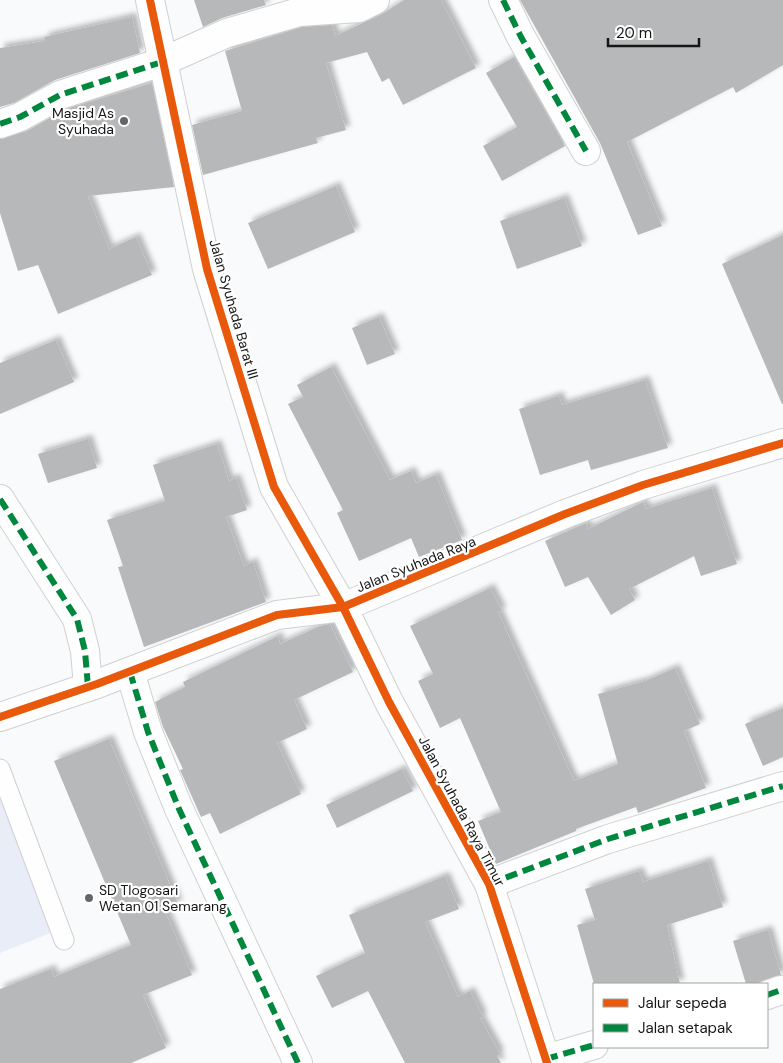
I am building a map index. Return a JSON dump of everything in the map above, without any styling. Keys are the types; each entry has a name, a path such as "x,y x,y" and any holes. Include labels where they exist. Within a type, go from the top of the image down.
{"street":[{"name":"Jalan Syuhada Barat III","path":"150,0 207,269 274,487 343,608"},
{"path":"0,124 20,117 60,95 162,62 227,33 299,12 359,8 375,0"},
{"path":"503,0 520,37 586,151"},
{"name":"Jalan Syuhada Raya","path":"0,717 109,680 277,616 343,608 565,514 643,485 783,443"},
{"path":"0,499 77,619 85,651 148,732 179,809 298,1063"},
{"name":"Jalan Syuhada Raya Timur","path":"343,608 389,702 489,884 546,1061"},
{"path":"489,884 608,839 783,786"},
{"path":"546,1061 593,1046"}],"lane":[{"path":"0,769 64,940"}],"shaded area":[{"path":"4,798 58,930 0,953 0,800"}],"building":[{"path":"194,0 264,0 266,5 222,18 203,27"},
{"path":"404,0 441,0 476,68 403,105 389,78 382,82 367,52 326,63 346,130 316,138 318,143 203,175 192,125 242,111 225,51 302,27 332,25 335,36 382,14"},
{"path":"520,0 783,0 783,65 736,93 733,87 627,142 662,226 638,235 600,143"},
{"path":"132,17 140,53 55,80 14,103 0,107 0,48 45,41 44,37"},
{"path":"514,57 565,146 502,181 483,146 517,127 486,73"},
{"path":"152,83 174,187 88,196 109,249 136,237 152,275 58,314 38,265 18,271 0,213 0,139 27,131 66,109"},
{"path":"336,186 355,232 268,269 248,223"},
{"path":"564,198 582,246 517,269 500,221"},
{"path":"783,235 783,404 782,404 722,264"},
{"path":"379,317 395,354 367,365 352,328"},
{"path":"56,340 74,382 0,414 0,363"},
{"path":"331,367 390,480 411,471 416,483 436,475 462,540 419,557 411,538 359,561 337,513 343,510 288,404 303,397 297,385"},
{"path":"645,380 668,448 591,470 588,460 540,475 519,409 559,396 562,405"},
{"path":"88,439 97,468 48,483 38,454"},
{"path":"217,444 229,481 236,478 247,510 226,517 244,566 253,562 266,602 144,647 118,567 123,566 107,520 165,501 153,465"},
{"path":"712,488 737,564 701,576 694,556 629,589 635,600 611,615 588,577 565,587 545,541 586,523 588,529 643,502 646,509"},
{"path":"490,588 502,611 498,612 574,781 618,764 598,694 645,681 675,668 700,724 684,731 706,788 638,813 636,807 576,829 576,831 496,864 478,821 501,812 460,718 440,728 418,681 433,674 410,626"},
{"path":"330,624 353,672 294,700 307,729 277,743 301,794 220,834 210,813 201,817 180,770 183,769 163,727 155,702 185,687 183,682 278,636 280,644 320,626"},
{"path":"783,708 783,757 763,766 745,724"},
{"path":"109,739 178,904 164,909 192,975 143,995 166,1048 131,1063 0,1063 0,989 51,969 54,977 131,945 54,761"},
{"path":"402,769 413,791 337,828 326,805"},
{"path":"708,861 723,907 667,925 680,983 594,983 577,925 595,920 585,889 639,871 643,882"},
{"path":"445,876 459,909 425,922 458,997 470,991 483,1017 480,1018 500,1054 497,1056 501,1063 405,1063 368,991 332,1008 316,976 365,953 349,915"},
{"path":"768,930 781,975 759,983 746,983 733,941"}],"marked path":[{"path":"503,0 521,37 586,151"},
{"path":"0,124 20,117 60,95 162,62"},
{"path":"0,499 77,619 85,651 88,687"},
{"path":"130,672 148,732 179,809 298,1063"},
{"path":"489,884 608,839 783,786"},
{"path":"768,995 781,990"},
{"path":"546,1059 593,1045"}],"cycle path":[{"path":"150,0 207,269 274,487 343,607 389,702 489,884 547,1063"},
{"path":"0,717 97,684 277,615 343,607 565,514 643,485 783,443"}],"place":[{"name":"Masjid As Syuhada","path":"124,121"},
{"name":"SD Tlogosari Wetan 01 Semarang","path":"89,898"}]}
